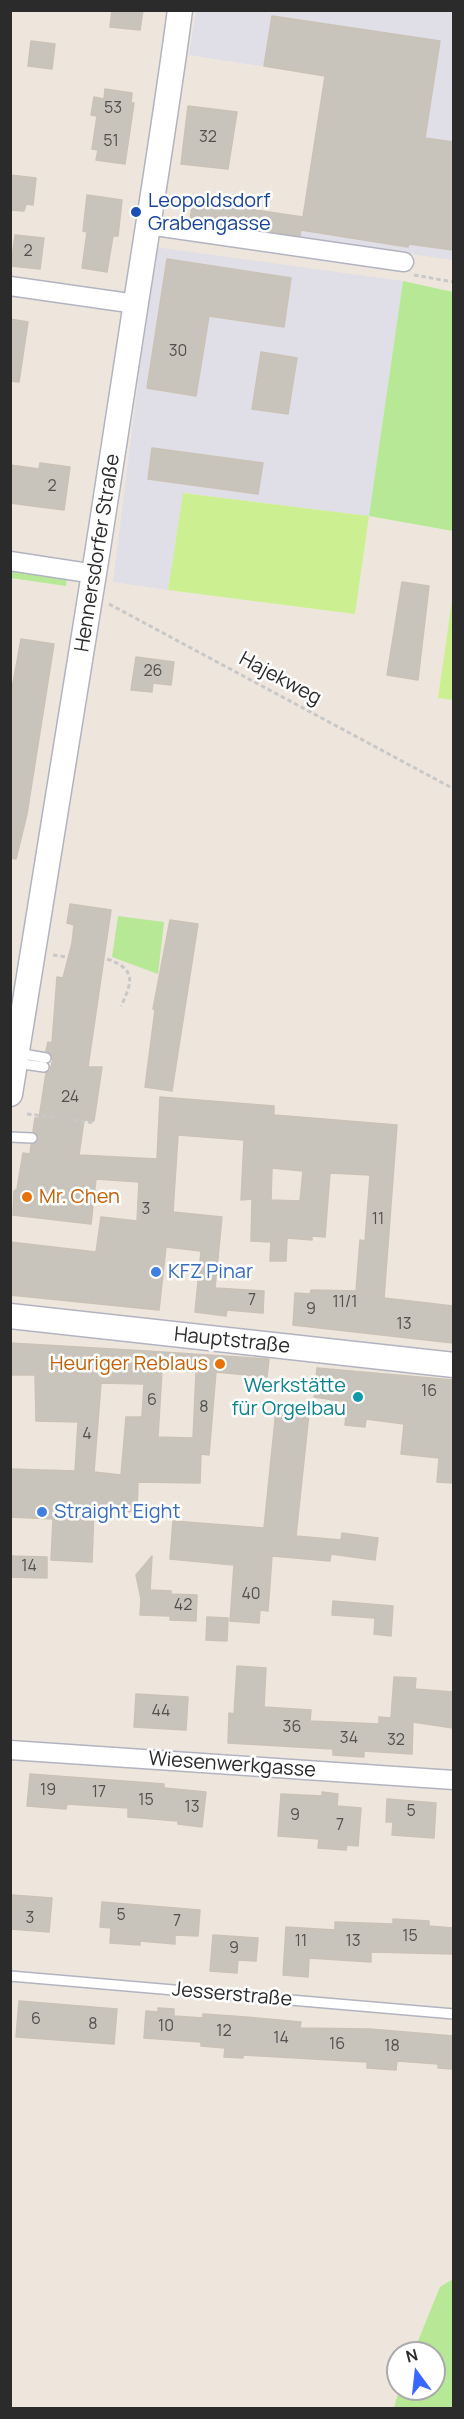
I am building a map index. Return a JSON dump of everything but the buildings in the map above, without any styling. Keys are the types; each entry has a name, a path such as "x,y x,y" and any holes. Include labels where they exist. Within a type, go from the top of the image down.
{"street":[{"name":"Hennersdorfer Straße","path":"10,1094 165,126 180,10"},
{"path":"148,225 404,262"},
{"path":"10,286 136,304"},
{"path":"10,561 93,584"},
{"name":"Hauptstraße","path":"10,1316 453,1365"},
{"name":"Wiesenwerkgasse","path":"10,1750 453,1780"}],"lane":[{"path":"16,1058 45,1062"},
{"path":"10,1137 32,1138"},
{"name":"Jesserstraße","path":"10,1976 453,2014"}],"path":[{"name":"Hajekweg","path":"93,584 453,789"},
{"path":"53,956 67,957"},
{"path":"107,959 123,964 131,977 122,1006"},
{"path":"27,1114 53,1117"},
{"path":"73,1120 95,1123"}],"shaded area":[{"path":"196,11 453,11 453,260 300,238 325,76 189,55"},
{"path":"155,247 403,281 369,516 183,493 168,590 113,582"}],"green space":[{"path":"403,281 453,292 453,531 369,516"},
{"path":"183,493 369,516 355,614 168,590"},
{"path":"11,568 67,576 66,586 11,578"},
{"path":"454,593 453,700 438,698"},
{"path":"118,916 164,922 158,974 112,957"},
{"path":"453,2279 453,2408 394,2408 396,2401 446,2401 446,2341 418,2341 440,2287"}],"place":[{"name":"Leopoldsdorf Grabengasse","path":"136,212"},
{"name":"Mr. Chen","path":"27,1197"},
{"name":"KFZ Pinar","path":"156,1272"},
{"name":"Heuriger Reblaus","path":"220,1364"},
{"name":"Werkstätte für Orgelbau","path":"358,1397"},
{"name":"Straight Eight","path":"42,1512"}]}
